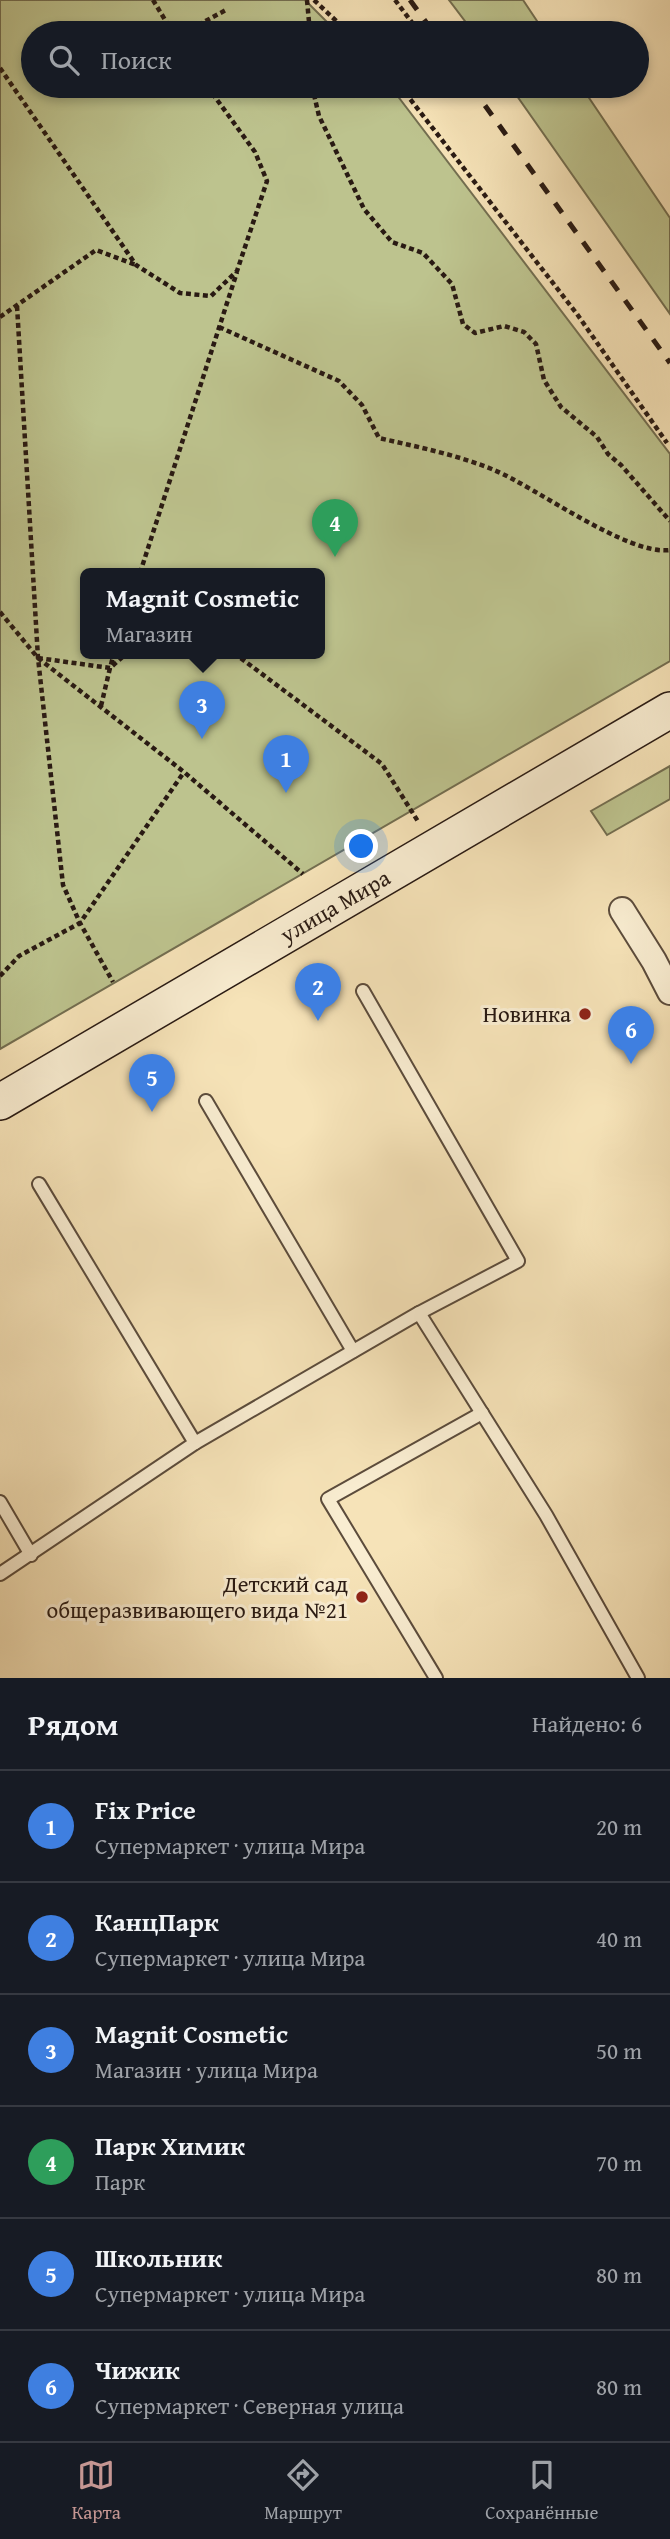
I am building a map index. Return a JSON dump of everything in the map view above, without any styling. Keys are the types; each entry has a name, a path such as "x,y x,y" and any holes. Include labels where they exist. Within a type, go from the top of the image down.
{"street":[{"name":"улица Мира","path":"0,1102 670,710"},
{"path":"622,910 670,992"}],"lane":[{"path":"0,1574 195,1443 419,1313 518,1261 363,991"},
{"path":"206,1101 354,1351"},
{"path":"39,1184 195,1443"},
{"path":"419,1313 546,1515 638,1678"},
{"path":"436,1678 328,1499 482,1413"},
{"path":"0,1502 31,1555"}],"path":[{"path":"153,0 166,21"},
{"path":"307,0 309,21"},
{"path":"314,0 336,21"},
{"path":"395,0 411,21"},
{"path":"204,21 226,9"},
{"path":"0,68 136,265"},
{"path":"142,568 267,181 255,152 216,98"},
{"path":"315,98 319,116 364,209 392,242 423,253 453,284 463,324 475,333 504,327 524,332 536,344 544,380 561,407 597,437 608,454 670,521"},
{"path":"409,98 577,314 667,443"},
{"path":"0,317 96,250 136,265 180,293 211,296 237,271"},
{"path":"17,306 38,658 63,885 80,923 113,982"},
{"path":"219,327 339,381 362,405 379,438 442,453 495,470 600,528 656,552 670,550"},
{"path":"0,612 38,658 184,772 303,874"},
{"path":"38,658 110,668 120,659"},
{"path":"100,706 112,659"},
{"path":"242,659 382,764 419,824"},
{"path":"0,976 19,956 80,923 184,772"}],"green space":[{"path":"0,0 305,0 326,21 21,21 21,98 399,98 670,454 670,661 0,1049"},
{"path":"449,0 523,0 537,21 465,21"},
{"path":"518,98 589,98 670,218 670,314"},
{"path":"670,766 670,799 607,835 591,811"}],"railway":[{"path":"410,0 425,21"},
{"path":"480,98 670,363"}],"place":[{"name":"Парк Химик","path":"335,557"},
{"name":"Magnit Cosmetic","path":"202,739"},
{"name":"Fix Price","path":"286,793"},
{"name":"Новинка","path":"585,1014"},
{"name":"КанцПарк","path":"318,1021"},
{"name":"Чижик","path":"631,1064"},
{"name":"Школьник","path":"152,1112"},
{"name":"Детский сад общеразвивающего вида №21","path":"362,1597"}]}
